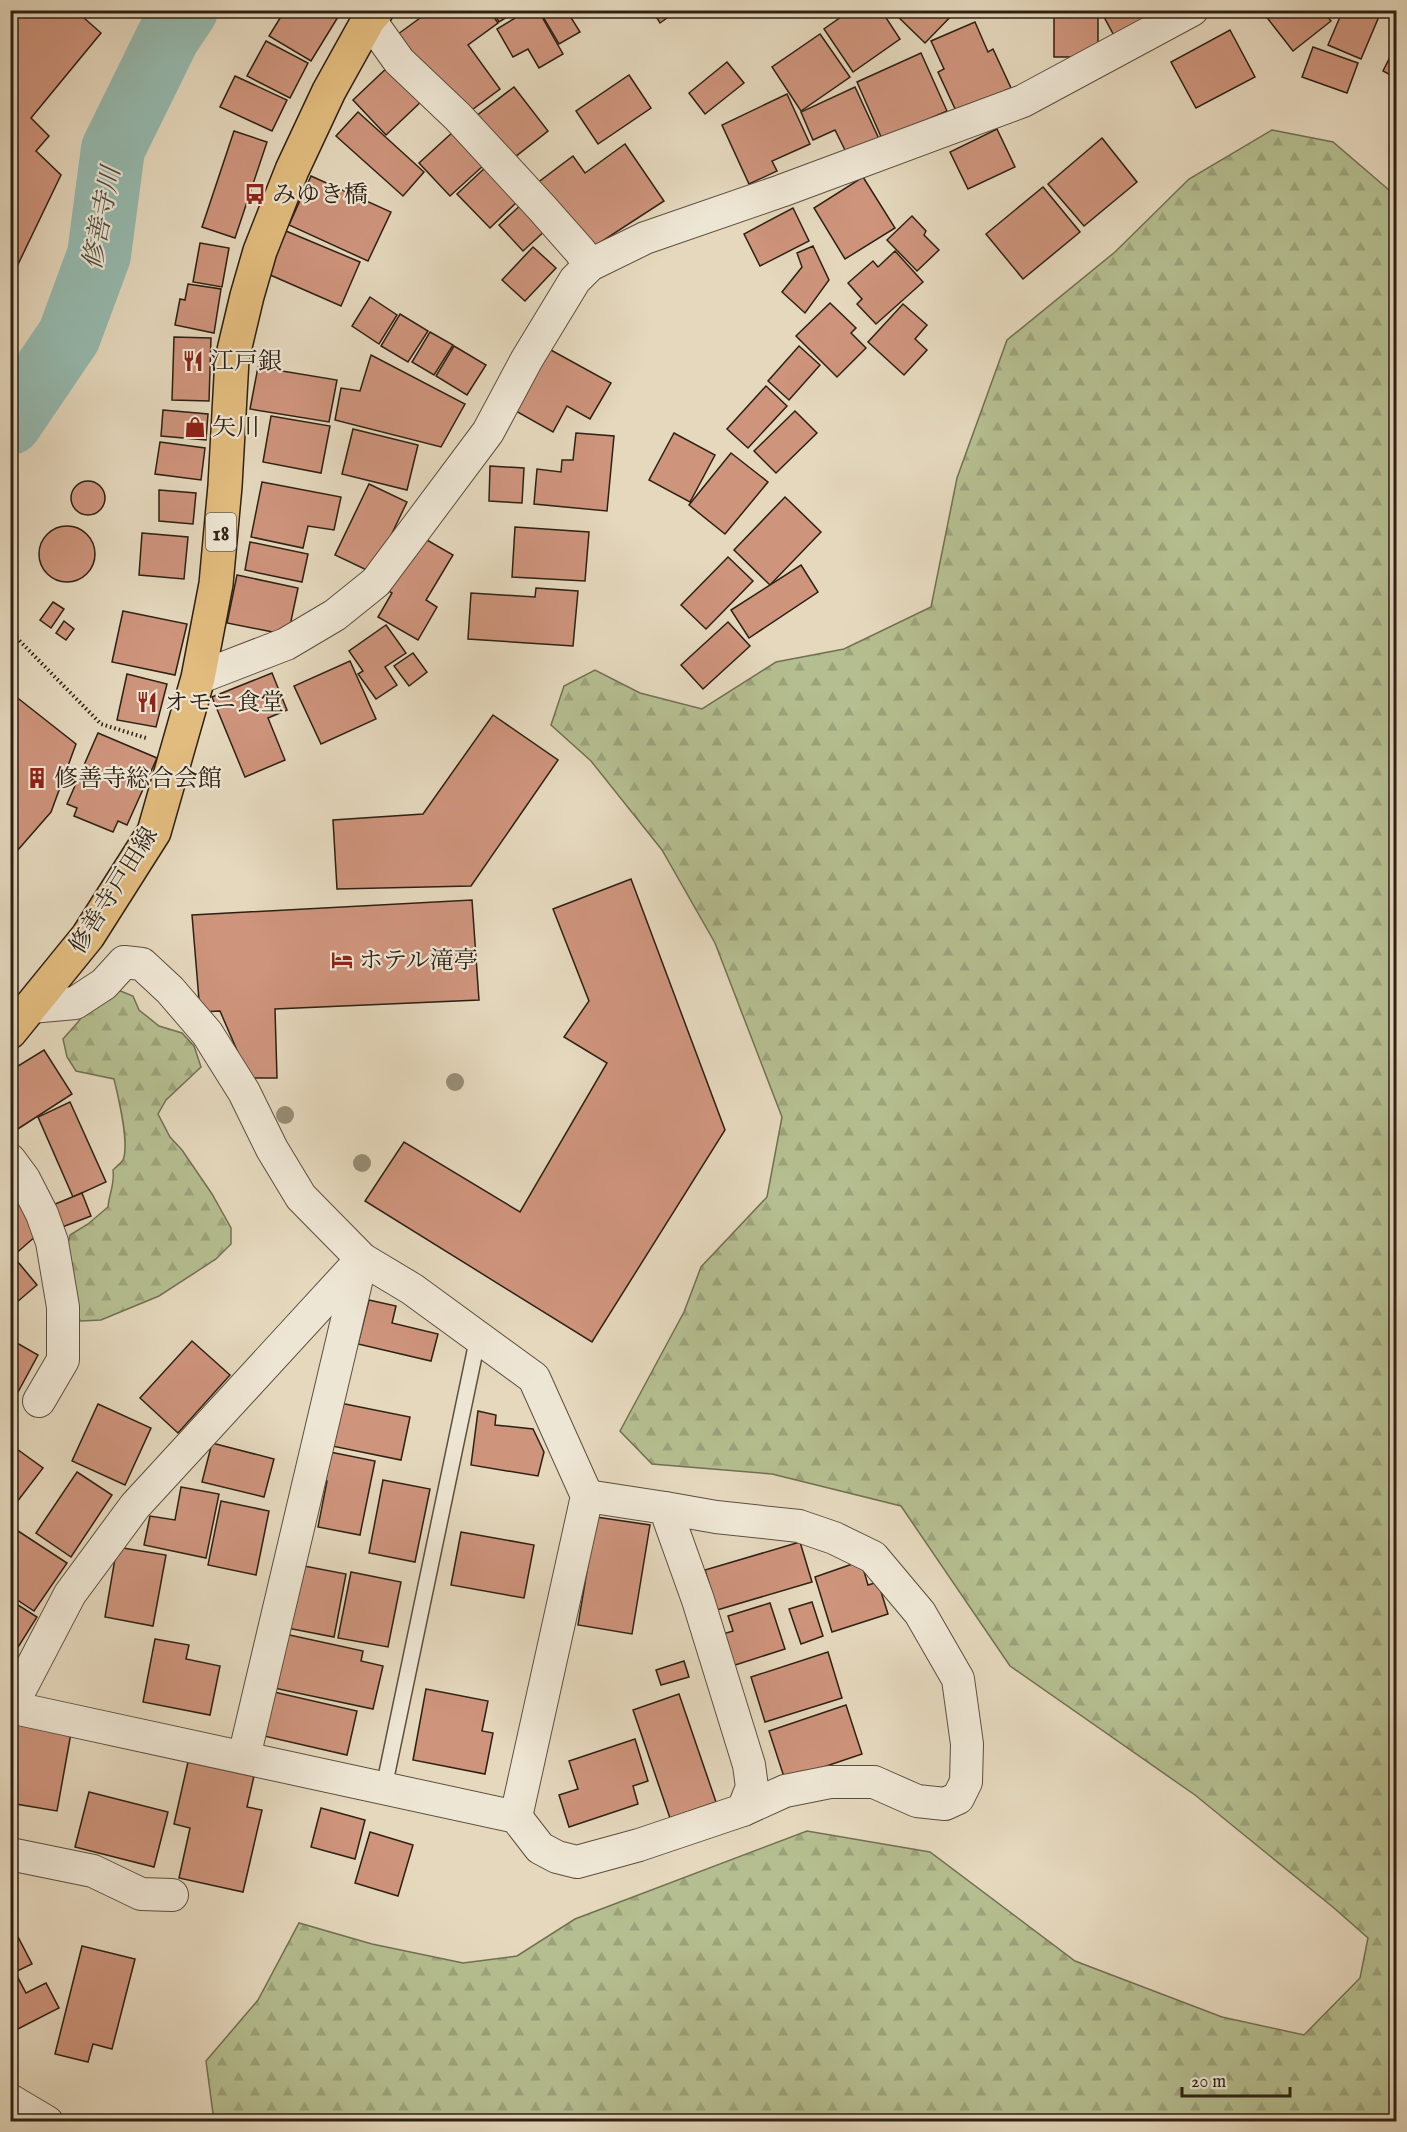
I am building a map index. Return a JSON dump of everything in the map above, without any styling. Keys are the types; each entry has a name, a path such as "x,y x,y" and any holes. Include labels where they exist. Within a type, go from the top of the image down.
{"main road":[{"name":"修善寺戸田線","path":"10,1032 88,936 154,832 198,678 216,584 225,486 232,359 247,296 260,251 292,170 329,91 373,15"}],"street":[{"path":"198,678 286,644 335,615 376,582 488,432 527,359 575,280 590,265 645,238 781,191 1023,101 1192,10"},
{"path":"373,15 399,62 458,117 542,208 590,265"},
{"path":"31,1007 75,1003 104,984 124,962 142,964 170,990 207,1033 244,1092 272,1149 301,1197 362,1259 412,1289 534,1378 587,1496 516,1817"},
{"path":"10,1160 24,1179 42,1214 52,1242 63,1307 63,1360 39,1401"},
{"path":"362,1259 135,1506 70,1594 11,1707 516,1817 540,1848 557,1857 577,1862 639,1845 743,1810 785,1791 830,1782 874,1782 917,1801 945,1804 958,1798 966,1782 967,1743 958,1679 920,1613 873,1557 834,1538 799,1526 587,1496"},
{"path":"243,1757 362,1259"},
{"path":"665,1508 698,1600 749,1765 752,1787 743,1810"},
{"path":"10,1854 93,1871 141,1894 172,1895"},
{"path":"10,2100 47,2121"}],"lane":[{"path":"384,1787 478,1337"}],"path":[{"path":"10,632 101,724 178,748"}],"green space":[{"path":"1272,130 1333,142 1396,196 1396,2121 214,2121 206,2061 258,2000 299,1923 372,1944 463,1963 517,1956 575,1919 807,1831 930,1852 1075,1961 1222,2017 1304,2035 1360,1978 1368,1938 1195,1795 1010,1666 901,1506 772,1474 652,1464 620,1431 684,1312 701,1267 767,1197 782,1117 715,943 662,850 591,761 551,725 564,686 595,670 640,693 702,709 776,662 844,649 931,607 957,478 1007,340 1115,252 1189,179"},
{"path":"113,988 133,996 139,1010 159,1026 182,1033 194,1046 201,1067 166,1100 158,1114 170,1137 182,1150 212,1194 231,1228 231,1244 216,1259 159,1296 101,1320 81,1321 74,1314 68,1243 70,1235 88,1224 108,1207 113,1170 123,1160 125,1143 123,1120 114,1079 76,1071 67,1057 63,1039 99,993"}],"building":[{"path":"10,10 75,10 101,33 31,118 49,136 36,151 61,175 10,281"},
{"path":"285,10 339,10 341,12 311,61 269,36"},
{"path":"431,10 489,10 498,23 468,45 500,89 465,115 394,37"},
{"path":"492,10 518,10 499,22"},
{"path":"528,10 538,10 563,54 539,68 528,49 513,57 497,29"},
{"path":"539,10 580,10 570,16 580,32 559,44"},
{"path":"652,10 678,10 660,23"},
{"path":"851,10 881,10 900,39 853,72 824,29"},
{"path":"891,10 957,10 925,43"},
{"path":"1054,10 1098,10 1098,57 1054,57"},
{"path":"1113,10 1179,10 1118,43 1103,15"},
{"path":"1271,10 1322,10 1331,21 1293,51 1265,15"},
{"path":"1343,10 1372,10 1380,14 1361,59 1328,45"},
{"path":"975,22 988,52 993,49 1011,88 957,113 938,72 944,69 931,41"},
{"path":"1230,30 1255,77 1196,108 1171,62"},
{"path":"820,34 850,77 801,111 772,67"},
{"path":"266,41 308,63 290,98 247,76"},
{"path":"1396,45 1396,78 1383,71"},
{"path":"1313,47 1358,63 1347,93 1302,77"},
{"path":"921,53 947,111 882,139 857,82"},
{"path":"727,62 744,83 705,114 689,93"},
{"path":"391,64 425,98 386,135 353,100"},
{"path":"629,75 651,108 598,144 576,111"},
{"path":"235,76 287,100 272,131 220,107"},
{"path":"514,87 548,131 506,164 471,120"},
{"path":"855,87 879,139 847,154 835,130 813,140 801,112"},
{"path":"787,94 810,144 772,161 777,171 749,184 722,125"},
{"path":"358,112 424,172 403,196 336,136"},
{"path":"997,129 1015,167 968,189 950,152"},
{"path":"234,131 267,142 235,238 202,227"},
{"path":"454,131 485,164 450,196 419,163"},
{"path":"1102,138 1137,182 1084,226 1048,184"},
{"path":"625,144 664,201 587,251 536,184 573,156 585,173"},
{"path":"487,166 520,199 490,228 457,194"},
{"path":"311,176 391,212 368,261 289,225"},
{"path":"863,177 895,228 845,259 814,208"},
{"path":"1043,187 1080,232 1023,279 986,234"},
{"path":"524,202 548,228 523,251 499,225"},
{"path":"793,208 809,241 760,266 744,234"},
{"path":"912,216 926,231 924,235 939,250 917,271 887,240"},
{"path":"286,231 360,262 341,306 268,274"},
{"path":"200,243 229,248 222,287 193,282"},
{"path":"813,246 829,280 805,313 782,292 802,267 797,253"},
{"path":"533,247 556,268 525,301 502,280"},
{"path":"895,251 923,282 876,324 857,304 862,299 848,283 873,261 878,267"},
{"path":"188,284 221,289 214,333 175,325 180,299 185,300"},
{"path":"370,297 397,315 379,344 352,326"},
{"path":"830,303 856,328 851,333 866,348 837,377 796,336"},
{"path":"903,304 927,325 915,339 927,350 904,375 868,342"},
{"path":"400,314 428,331 408,362 381,346"},
{"path":"430,332 453,345 434,375 412,362"},
{"path":"174,337 211,338 209,401 172,400"},
{"path":"454,346 486,365 467,395 436,376"},
{"path":"799,346 820,365 789,400 768,381"},
{"path":"549,349 611,383 590,419 567,406 553,432 514,410"},
{"path":"371,355 465,404 441,447 335,420 341,388 360,391"},
{"path":"258,367 337,380 329,422 250,409"},
{"path":"766,386 787,406 748,448 727,429"},
{"path":"163,410 208,414 206,440 161,436"},
{"path":"795,411 817,433 776,473 754,451"},
{"path":"271,416 330,426 321,473 263,462"},
{"path":"353,429 418,445 407,490 342,474"},
{"path":"576,433 614,436 607,511 534,504 537,469 561,472 562,460 573,460"},
{"path":"674,433 715,455 690,502 649,480"},
{"path":"160,442 205,448 201,480 155,474"},
{"path":"731,453 768,482 725,534 689,505"},
{"path":"490,466 524,468 522,503 489,501"},
{"path":"88,481 100,486 105,498 100,510 88,515 76,510 71,498 76,486"},
{"path":"262,482 341,497 334,530 308,526 303,548 251,537"},
{"path":"369,484 407,502 373,573 335,555"},
{"path":"159,490 196,493 193,524 159,521"},
{"path":"785,497 821,532 770,585 734,550"},
{"path":"61,526 73,526 83,530 91,538 95,554 91,570 83,578 73,582 61,582 51,578 43,570 39,560 39,548 43,538 51,530"},
{"path":"515,527 589,532 585,581 512,577"},
{"path":"142,533 188,537 184,579 139,575"},
{"path":"420,536 453,555 426,600 437,607 418,640 378,617 392,593 387,590"},
{"path":"250,542 308,554 302,582 245,570"},
{"path":"728,557 753,581 706,629 681,605"},
{"path":"801,565 818,592 749,638 731,610"},
{"path":"237,575 298,588 288,635 227,623"},
{"path":"536,588 578,591 573,646 468,639 471,593 535,597"},
{"path":"53,602 64,609 51,628 40,620"},
{"path":"123,611 187,624 175,675 112,662"},
{"path":"64,621 74,629 66,640 56,633"},
{"path":"728,622 750,646 703,689 681,665"},
{"path":"386,625 406,653 385,667 397,685 376,699 358,674 363,671 349,651"},
{"path":"413,653 427,672 409,686 394,666"},
{"path":"350,661 376,719 321,744 294,686"},
{"path":"272,673 287,710 268,718 285,760 245,777 212,697"},
{"path":"127,674 167,684 156,727 117,720"},
{"name":"修善寺総合会館","path":"10,692 76,744 51,812 10,859"},
{"path":"493,715 558,760 471,886 337,889 333,820 423,814"},
{"path":"98,733 157,758 127,825 118,821 113,832 74,816 77,808 67,804"},
{"path":"631,879 725,1130 592,1342 365,1201 404,1142 520,1212 607,1063 564,1037 589,1001 553,909"},
{"path":"472,900 479,1000 275,1009 277,1078 249,1078 220,1011 200,1012 192,915"},
{"path":"44,1050 72,1094 10,1134 10,1071"},
{"path":"70,1102 106,1182 73,1197 38,1117"},
{"path":"10,1188 45,1228 13,1256 37,1285 10,1308"},
{"path":"82,1193 91,1216 57,1229 48,1207"},
{"path":"369,1300 396,1306 392,1323 438,1334 431,1361 358,1344"},
{"path":"10,1339 38,1355 18,1392 10,1388"},
{"path":"192,1341 230,1375 178,1433 140,1398"},
{"path":"340,1403 410,1417 401,1460 332,1446"},
{"path":"98,1404 151,1428 125,1485 72,1461"},
{"path":"478,1411 496,1415 495,1425 533,1429 544,1452 538,1476 471,1465"},
{"path":"212,1443 274,1459 264,1497 202,1482"},
{"path":"10,1444 43,1468 10,1511"},
{"path":"325,1451 375,1461 360,1535 318,1527 327,1481 319,1479"},
{"path":"77,1472 112,1495 71,1557 36,1533"},
{"path":"383,1480 430,1489 415,1562 369,1553"},
{"path":"181,1487 219,1494 206,1558 144,1545 150,1516 175,1520"},
{"path":"221,1501 269,1511 256,1575 208,1565"},
{"path":"596,1517 650,1525 632,1634 578,1625"},
{"path":"15,1529 67,1563 34,1611 10,1595 10,1536"},
{"path":"461,1532 534,1545 524,1598 451,1585"},
{"path":"800,1542 812,1582 717,1610 705,1570"},
{"path":"117,1547 166,1555 153,1626 105,1617"},
{"path":"861,1561 868,1585 878,1582 888,1614 832,1632 815,1577"},
{"path":"299,1565 346,1574 334,1637 287,1628"},
{"path":"351,1572 401,1582 388,1647 338,1638"},
{"path":"10,1600 37,1617 10,1660"},
{"path":"812,1602 823,1636 801,1644 789,1609"},
{"path":"770,1603 785,1649 732,1666 723,1634 733,1631 728,1616"},
{"path":"285,1634 363,1651 361,1661 383,1666 373,1709 274,1688"},
{"path":"155,1639 189,1645 186,1659 220,1666 210,1715 143,1702"},
{"path":"828,1652 842,1698 765,1722 751,1677"},
{"path":"684,1661 689,1677 661,1685 656,1670"},
{"path":"426,1689 488,1701 482,1731 493,1733 485,1774 413,1760"},
{"path":"274,1692 357,1711 347,1755 264,1736"},
{"path":"679,1694 716,1802 670,1818 633,1710"},
{"path":"846,1705 862,1754 785,1780 769,1731"},
{"path":"13,1723 71,1733 57,1811 10,1803 10,1738"},
{"path":"635,1739 648,1781 633,1786 638,1804 569,1827 559,1795 578,1789 569,1761"},
{"path":"188,1762 254,1776 247,1807 262,1810 243,1892 179,1878 190,1828 174,1824"},
{"path":"89,1792 168,1812 154,1867 75,1847"},
{"path":"321,1808 365,1820 355,1859 311,1847"},
{"path":"370,1832 413,1845 398,1896 355,1883"},
{"path":"16,1933 32,1964 15,1972 26,1993 46,1983 59,2008 10,2033 10,1936"},
{"path":"82,1946 135,1959 112,2049 93,2044 88,2062 55,2054"}],"waterway":[{"name":"修善寺川","path":"10,423 69,336 99,255 113,149 168,37 186,10"}],"place":[{"name":"みゆき橋","path":"255,194"},
{"name":"江戸銀","path":"193,361"},
{"name":"矢川","path":"195,427"},
{"name":"オモニ食堂","path":"147,702"},
{"name":"修善寺総合会館","path":"37,778"},
{"name":"ホテル滝亭","path":"342,960"}]}
